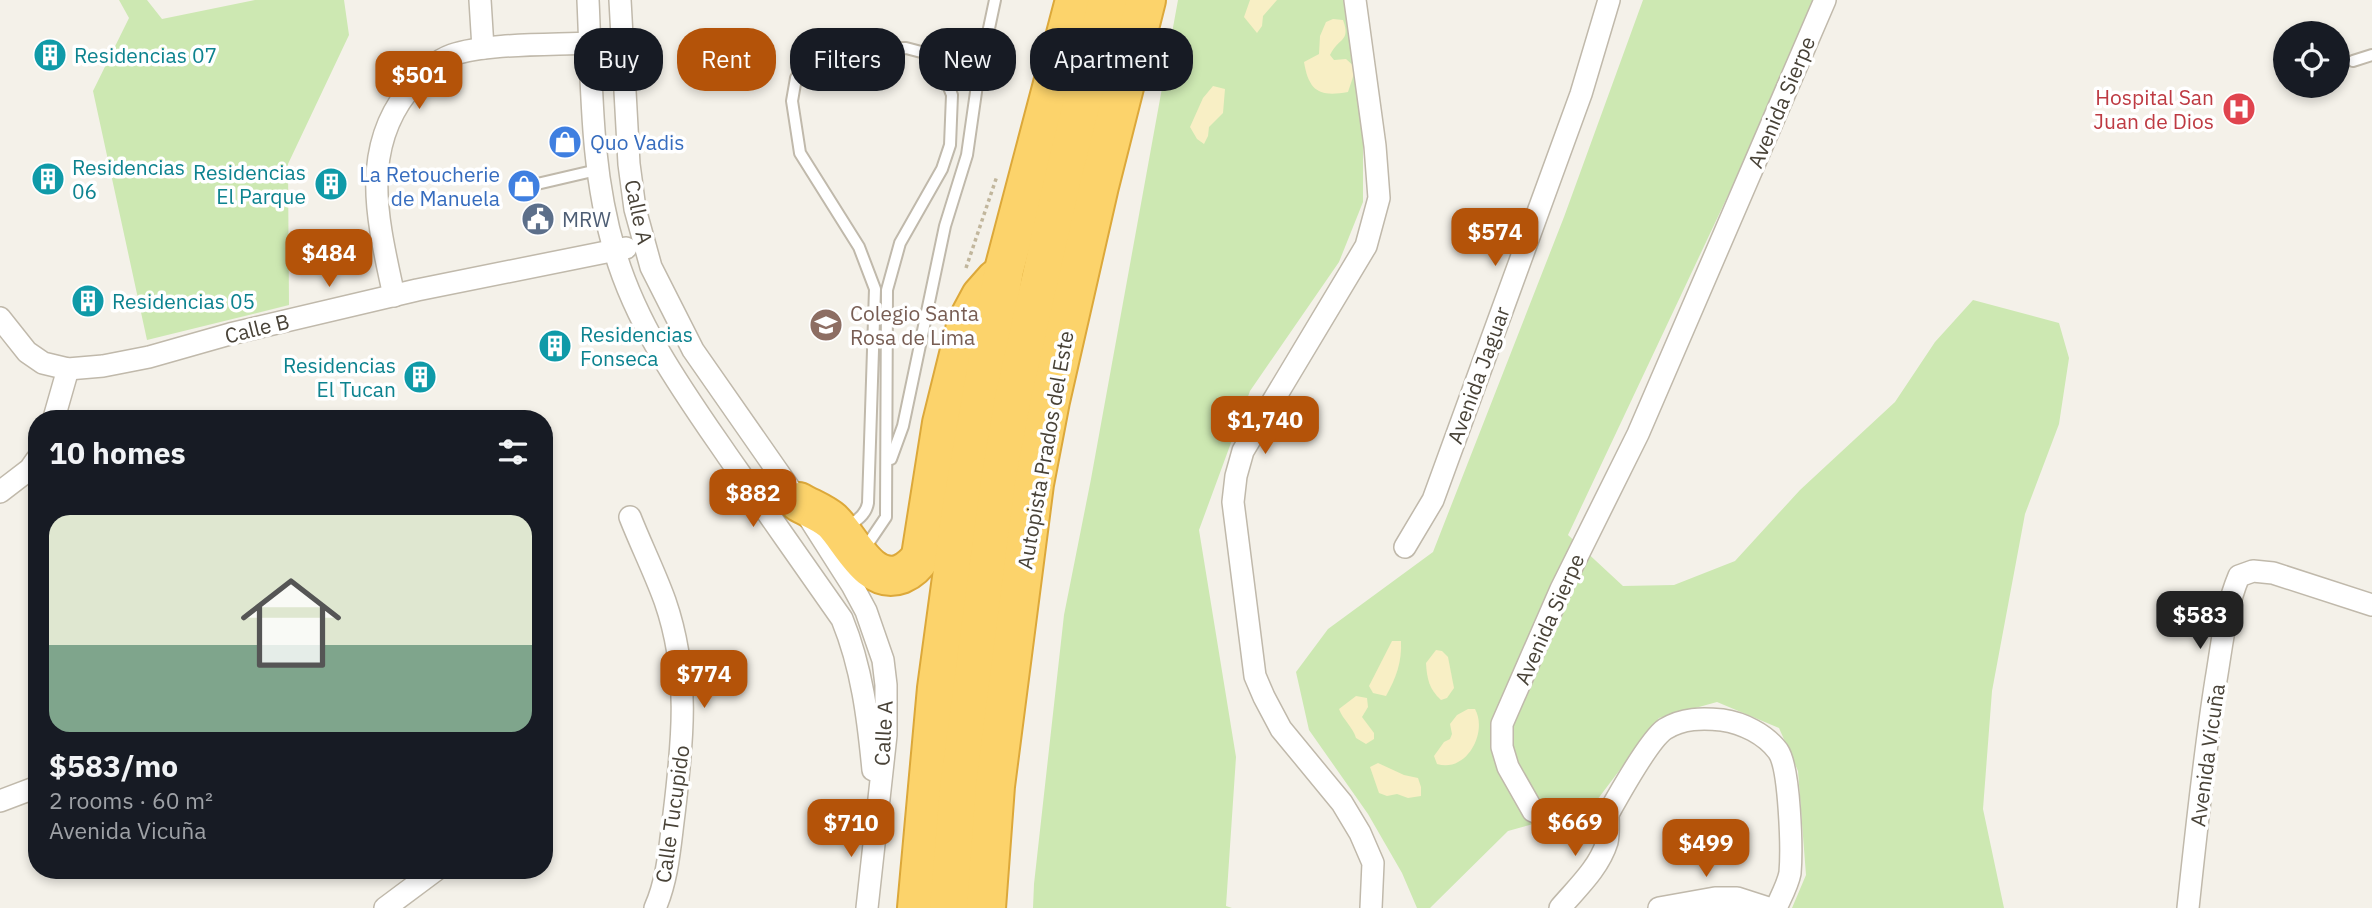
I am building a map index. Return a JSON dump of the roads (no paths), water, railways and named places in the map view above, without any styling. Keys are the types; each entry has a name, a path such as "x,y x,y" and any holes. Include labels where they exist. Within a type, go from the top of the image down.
{"highway":[{"path":"917,908 940,660 961,511 1004,270 1075,0"},
{"name":"Autopista Prados del Este","path":"986,908 995,786 1034,484 1050,401 1108,0"},
{"name":"Autopista Prados del Este","path":"948,908 959,789 1000,481 1014,399 1081,182 1146,0"},
{"path":"799,502 831,520 874,570 892,576 910,569 921,556 942,423 967,322 981,296 1004,270"}],"street":[{"path":"480,0 483,48"},
{"name":"Calle A","path":"588,0 589,28"},
{"name":"Calle A","path":"620,0 629,164 635,209 652,267 693,350 799,502 866,611 883,660 886,735 877,814"},
{"path":"1354,0 1375,146 1379,198 1366,246 1243,451 1233,502 1255,677 1281,729 1342,803 1360,833 1373,863 1371,908"},
{"name":"Avenida Jaguar","path":"1405,547 1433,500 1581,94 1609,0"},
{"name":"Avenida Sierpe","path":"1608,814 1578,824 1558,822 1533,811 1508,767 1502,747 1502,724 1561,589 1638,434 1825,0"},
{"path":"394,296 377,203 378,164 384,132 396,107 414,83 453,55 483,48 574,44"},
{"name":"Calle A","path":"591,91 597,170 615,252 637,310 666,365 842,619 853,646 867,706 877,814"},
{"name":"Calle B","path":"0,318 27,352 43,363 68,369 103,366 394,296 615,252 644,242"},
{"path":"56,410 68,369"},
{"path":"0,492 28,471"},
{"name":"Calle Tucupido","path":"630,517 665,601 676,643 682,682 684,719 681,758 666,868 655,908"},
{"name":"Avenida Vicuña","path":"2188,908 2205,746 2226,620 2239,576 2253,571 2273,573 2372,605"},
{"path":"1560,908 1601,855 1607,840 1608,814 1662,731 1681,721 1708,718 1736,722 1761,735 1779,752 1788,794 1790,875 1776,908"},
{"path":"0,801 28,790"},
{"path":"867,908 877,814"},
{"path":"385,908 424,879"},
{"path":"1658,908 1715,903 1737,898 1768,908"}],"lane":[{"path":"887,468 903,426 945,226 967,155 995,0"},
{"path":"905,48 925,53 940,65 953,95 950,145 937,179 900,243 887,290 886,517 849,543 854,523 867,510 868,503 875,289 859,247 800,153 792,101 796,78 806,61 824,50 905,48"},
{"path":"2353,61 2372,55"},
{"path":"950,145 967,155"},
{"path":"537,184 597,170"}],"place":[{"name":"Residencias 07","path":"50,55"},
{"name":"Hospital San Juan de Dios","path":"2239,109"},
{"name":"Quo Vadis","path":"565,142"},
{"name":"Residencias 06","path":"48,179"},
{"name":"Residencias El Parque","path":"331,184"},
{"name":"La Retoucherie de Manuela","path":"524,186"},
{"name":"MRW","path":"538,219"},
{"name":"Residencias 05","path":"88,301"},
{"name":"Colegio Santa Rosa de Lima","path":"826,325"},
{"name":"Residencias Fonseca","path":"555,346"},
{"name":"Residencias El Tucan","path":"420,377"}]}
